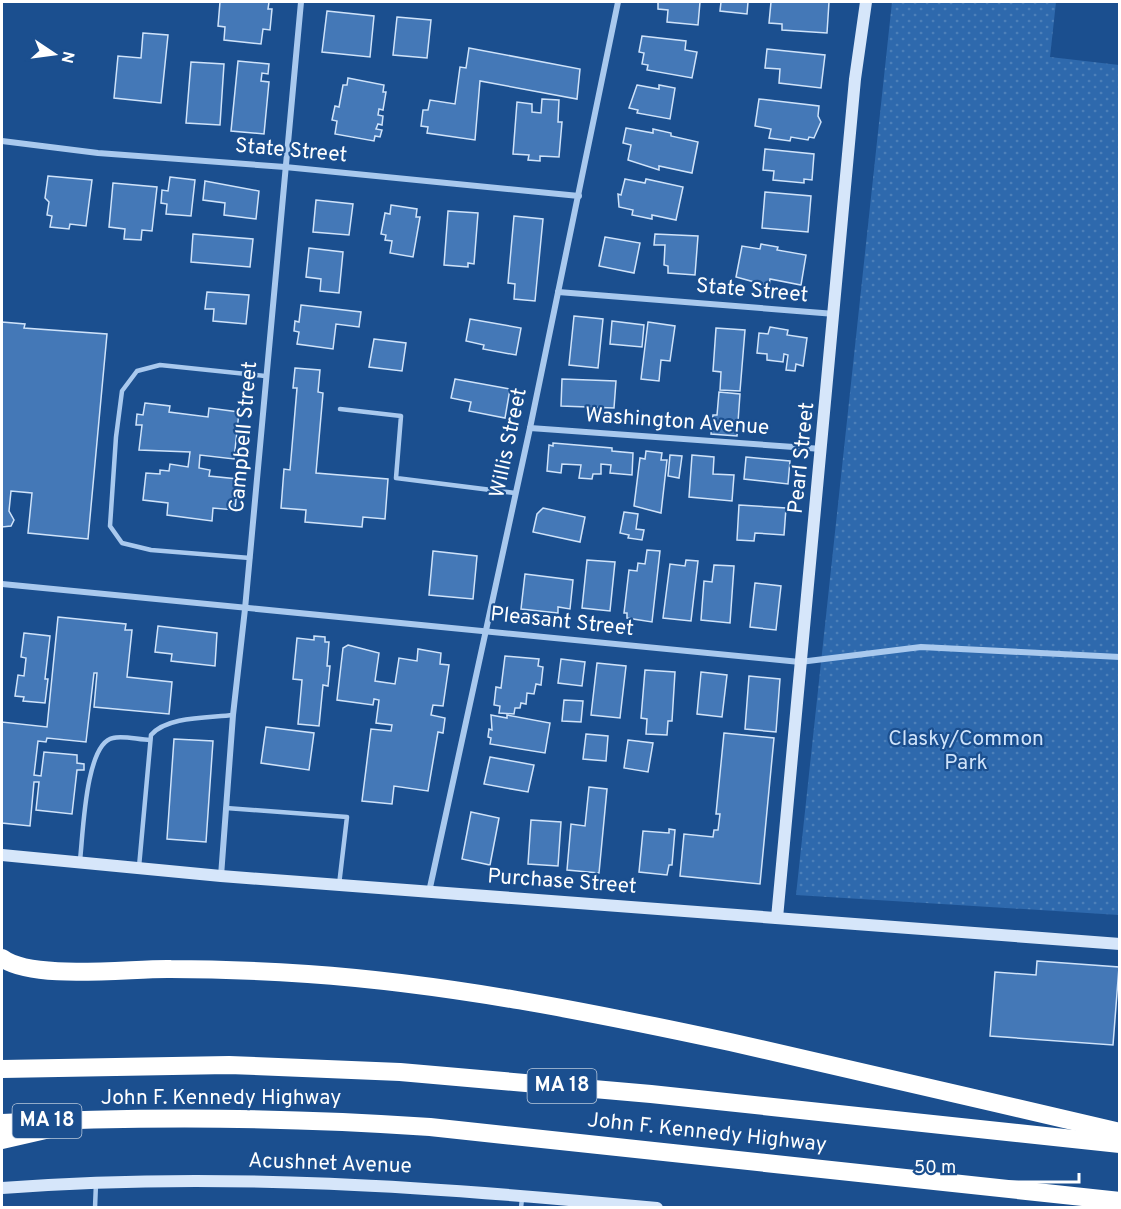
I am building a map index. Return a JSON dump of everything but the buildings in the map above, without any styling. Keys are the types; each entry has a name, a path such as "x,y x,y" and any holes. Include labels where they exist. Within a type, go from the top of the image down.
{"highway":[{"path":"2,958 20,966 47,971 169,969 287,973 406,983 501,996 601,1014 1119,1132"},
{"name":"John F. Kennedy Highway","path":"2,1068 152,1065 312,1066 389,1071 651,1094 1119,1144"},
{"name":"John F. Kennedy Highway","path":"2,1123 93,1119 262,1118 430,1127 1119,1201"},
{"path":"2,1140 93,1119"}],"main road":[{"name":"Pearl Street","path":"777,918 800,662 836,314 855,79 866,2"},
{"name":"Purchase Street","path":"2,855 221,876 1119,944"},
{"name":"Acushnet Avenue","path":"2,1188 96,1183 328,1182 522,1201 657,1208"}],"street":[{"name":"Campbell Street","path":"221,876 233,715 250,558 301,2"},
{"name":"Willis Street","path":"429,892 530,428 618,2"},
{"name":"State Street","path":"2,141 98,153 285,167 579,196"},
{"name":"State Street","path":"558,292 836,314"},
{"name":"Washington Avenue","path":"530,428 822,449"},
{"name":"Pleasant Street","path":"2,584 800,662 921,647 1119,657"}],"lane":[{"path":"250,558 151,550 122,543 110,526 116,437 122,392 137,371 160,365 265,376"},
{"path":"340,409 401,416 396,478 515,493"},
{"path":"139,868 150,741 156,729 177,722 233,715"},
{"path":"80,863 90,774 104,741 113,738 150,741"},
{"path":"226,808 347,818 339,885"},
{"path":"95,1208 96,1183"}],"green space":[{"name":"Clasky/Common Park","path":"892,2 1056,2 1050,57 1119,65 1119,915 796,895"}]}
